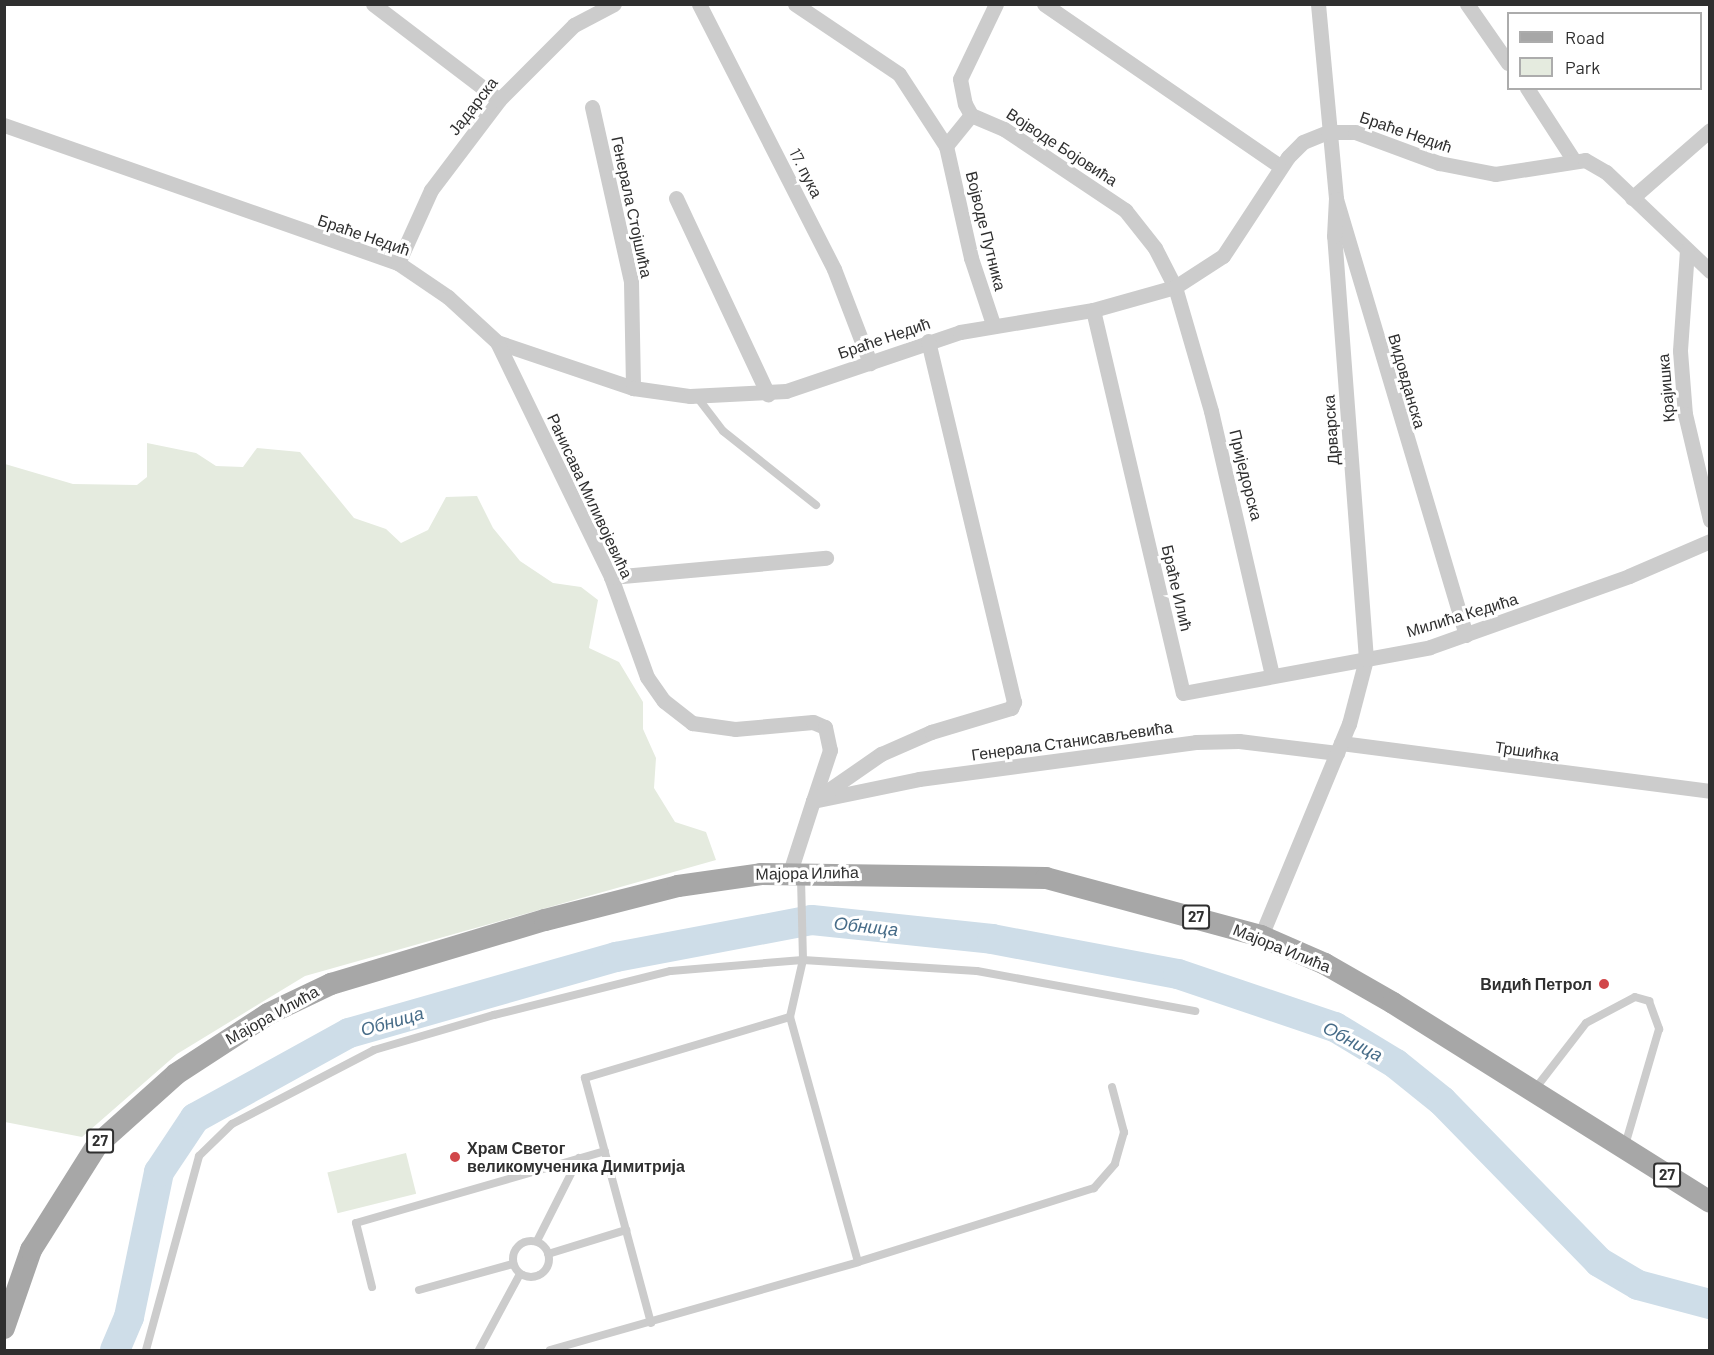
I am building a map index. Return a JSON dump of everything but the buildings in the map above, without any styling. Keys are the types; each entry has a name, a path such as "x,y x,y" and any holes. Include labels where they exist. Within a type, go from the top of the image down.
{"main road":[{"name":"Мајора Илића","path":"4,1328 32,1250 82,1165 120,1120 198,1057 314,990 591,908 724,877 796,872 1046,878 1261,936 1353,979 1710,1202"}],"street":[{"path":"373,4 499,100"},
{"name":"Јадарска","path":"398,263 431,190 499,100 574,25 614,4"},
{"name":"17. пука","path":"699,4 834,269 870,363"},
{"name":"Војводе Путника","path":"795,4 899,74 946,146 971,258 993,324"},
{"path":"946,146 971,115 960,79 996,4"},
{"path":"1044,4 1280,166"},
{"name":"Видовданска","path":"1318,4 1328,132 1336,199 1466,635"},
{"path":"1467,4 1507,60"},
{"path":"1528,90 1573,159 1606,172 1710,271"},
{"name":"Генерала Стојшића","path":"592,107 631,282 633,388"},
{"name":"Војводе Бојовића","path":"971,115 1004,129 1136,219 1174,286"},
{"name":"Браће Недић","path":"4,125 398,263 448,297 497,342 633,388 697,397 768,394 870,363 928,341 993,324 1093,310 1174,286 1223,256 1280,166 1303,142 1328,132 1355,132 1439,163 1486,173 1525,172 1573,159"},
{"path":"1632,198 1710,130"},
{"path":"676,198 768,394"},
{"name":"Дрварска","path":"1336,199 1334,236 1366,659"},
{"name":"Крајишка","path":"1687,250 1680,351 1690,445 1710,520"},
{"name":"Приједорска","path":"1174,286 1243,536 1272,676"},
{"name":"Браће Илић","path":"1093,310 1183,693 1366,659"},
{"path":"813,801 881,754 931,732 1011,708 1014,702 928,341"},
{"name":"Ранисава Миливојевића","path":"497,342 611,578 647,677 676,713 692,723 735,729 805,722 825,727 830,750 813,801 796,872"},
{"name":"Милића Кедића","path":"1366,659 1466,635 1629,576 1710,541"},
{"path":"611,578 826,558"},
{"path":"1261,936 1339,748 1366,659"},
{"name":"Генерала Станисављевића","path":"813,801 919,779 1196,742 1239,741 1339,748"},
{"name":"Тршићка","path":"1339,748 1710,791"}],"lane":[{"path":"697,397 723,431 816,505"},
{"path":"796,872 801,896 803,956 790,1017 858,1262"},
{"path":"146,1350 200,1156 232,1124 374,1050 494,1015 671,971 803,956 976,971 1195,1011"},
{"path":"1534,1091 1586,1023 1635,998 1650,1000 1657,1012 1657,1041 1623,1149"},
{"path":"651,1323 585,1078 790,1017"},
{"path":"550,1350 858,1262 1094,1188 1115,1164 1124,1132 1112,1087"},
{"path":"372,1287 356,1223 605,1151"},
{"path":"548,1254 544,1271 533,1277 520,1274 513,1264 516,1247 537,1241 579,1158"},
{"path":"548,1254 626,1230"},
{"path":"537,1241 548,1254"},
{"path":"418,1290 513,1264"},
{"path":"479,1350 520,1274"}],"green space":[{"path":"147,443 196,453 216,466 243,467 257,448 300,452 354,518 386,529 401,543 428,530 446,497 477,496 493,528 520,561 553,583 581,587 598,600 589,648 619,662 643,702 643,729 656,758 654,788 675,822 706,832 716,860 305,976 177,1054 82,1137 5,1122 5,464 73,484 137,485 147,477"},
{"path":"406,1153 416,1194 338,1213 327,1173"}],"waterway":[{"name":"Обница","path":"115,1350 129,1317 159,1172 195,1118 349,1033 616,957 812,920 992,939 1178,974 1335,1027 1396,1064 1442,1101 1599,1262 1638,1285 1710,1304"}],"place":[{"name":"Видић Петрол","path":"1604,984"},
{"name":"Храм Светог великомученика Димитрија","path":"455,1157"}]}
